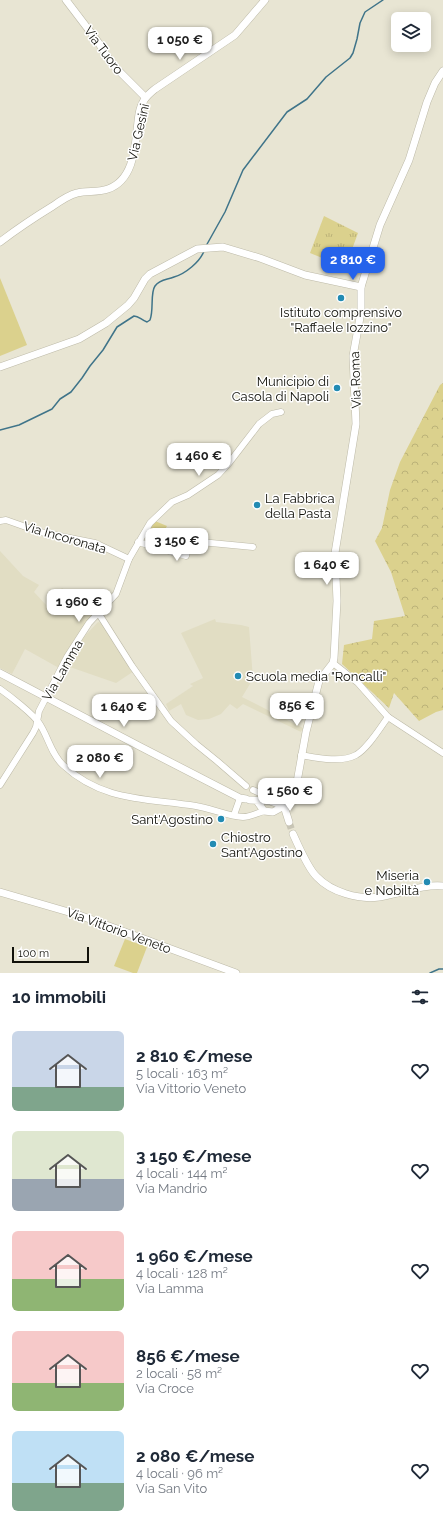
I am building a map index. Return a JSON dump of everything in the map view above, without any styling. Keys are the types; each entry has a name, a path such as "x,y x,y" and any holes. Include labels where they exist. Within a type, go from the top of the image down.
{"street":[{"name":"Via Tuoro","path":"66,0 98,42 113,65 145,97"},
{"name":"Via Gesini","path":"0,242 66,197 77,193 98,192 109,189 118,183 126,174 132,162 140,107 145,97 234,35 265,0"},
{"name":"Via Roma","path":"333,663 337,601 335,553 356,424 353,356 361,312 361,287 380,225 409,160 427,102 435,83 443,71"},
{"path":"0,367 79,340 106,323 128,305 150,274 197,249 223,247 260,258 305,275 361,287"},
{"name":"Via Lamma","path":"0,785 33,733 38,721 39,711 67,657 89,623 116,594 129,559 150,523 172,502 194,492 218,475 259,424 272,414 281,412"},
{"name":"Via Incoronata","path":"0,521 6,520 40,532 95,543 129,559"},
{"path":"138,542 186,556 190,541 253,547"},
{"path":"99,614 132,666 171,721 246,786"},
{"path":"0,689 11,696 38,721 57,759 76,775 101,790 140,800 197,806 242,817 264,811 273,812 284,806 296,782 319,681 333,663 358,683 388,717 443,753"},
{"path":"0,673 248,800 264,811"},
{"path":"301,755 346,758 357,755 366,746 388,717"},
{"path":"253,790 271,798 276,803"},
{"path":"234,815 248,800 270,801 284,806"},
{"path":"284,806 289,822"},
{"path":"293,834 299,848 316,877 346,894 369,898 432,886 443,886"},
{"name":"Via Vittorio Veneto","path":"0,892 79,915 236,973"}],"shaded area":[{"path":"0,551 23,576 39,585 34,592 47,606 62,588 96,612 59,668 25,649 12,674 0,668"},
{"path":"215,619 216,622 249,627 253,679 242,697 303,728 301,732 243,704 237,709 230,704 221,714 209,719 198,720 186,715 181,704 169,711 166,704 193,686 190,684 203,678 181,633"},
{"path":"98,622 102,623 134,671 116,683 67,666 84,637"}],"green space":[{"path":"324,216 358,233 347,263 339,260 337,264 310,253"},
{"path":"0,278 27,345 0,356"},
{"path":"443,383 443,710 419,721 394,693 389,708 342,664 344,645 372,639 374,621 405,616 391,572 375,541 382,528 390,490 400,462 440,385"},
{"path":"155,521 167,526 160,539 145,537"},
{"path":"125,939 147,947 137,973 114,966"}],"waterway":[{"path":"206,246 225,212 243,170 287,112 307,99 326,77 350,58 353,53 360,23 365,12 383,0"},
{"path":"0,430 19,425 52,409 60,399 71,392 103,350 117,327 134,316 147,322 150,320 155,286 161,281 187,270 196,263 204,251"},
{"path":"430,973 443,969"}],"tunnel":[{"path":"289,822 293,834"}],"place":[{"name":"Istituto comprensivo \"Raffaele Iozzino\"","path":"341,298"},
{"name":"Municipio di Casola di Napoli","path":"337,388"},
{"name":"La Fabbrica della Pasta","path":"257,505"},
{"name":"Scuola media \"Roncalli\"","path":"238,676"},
{"name":"Sant'Agostino","path":"221,819"},
{"name":"Chiostro Sant'Agostino","path":"213,844"},
{"name":"Miseria e Nobiltà","path":"427,882"}]}
